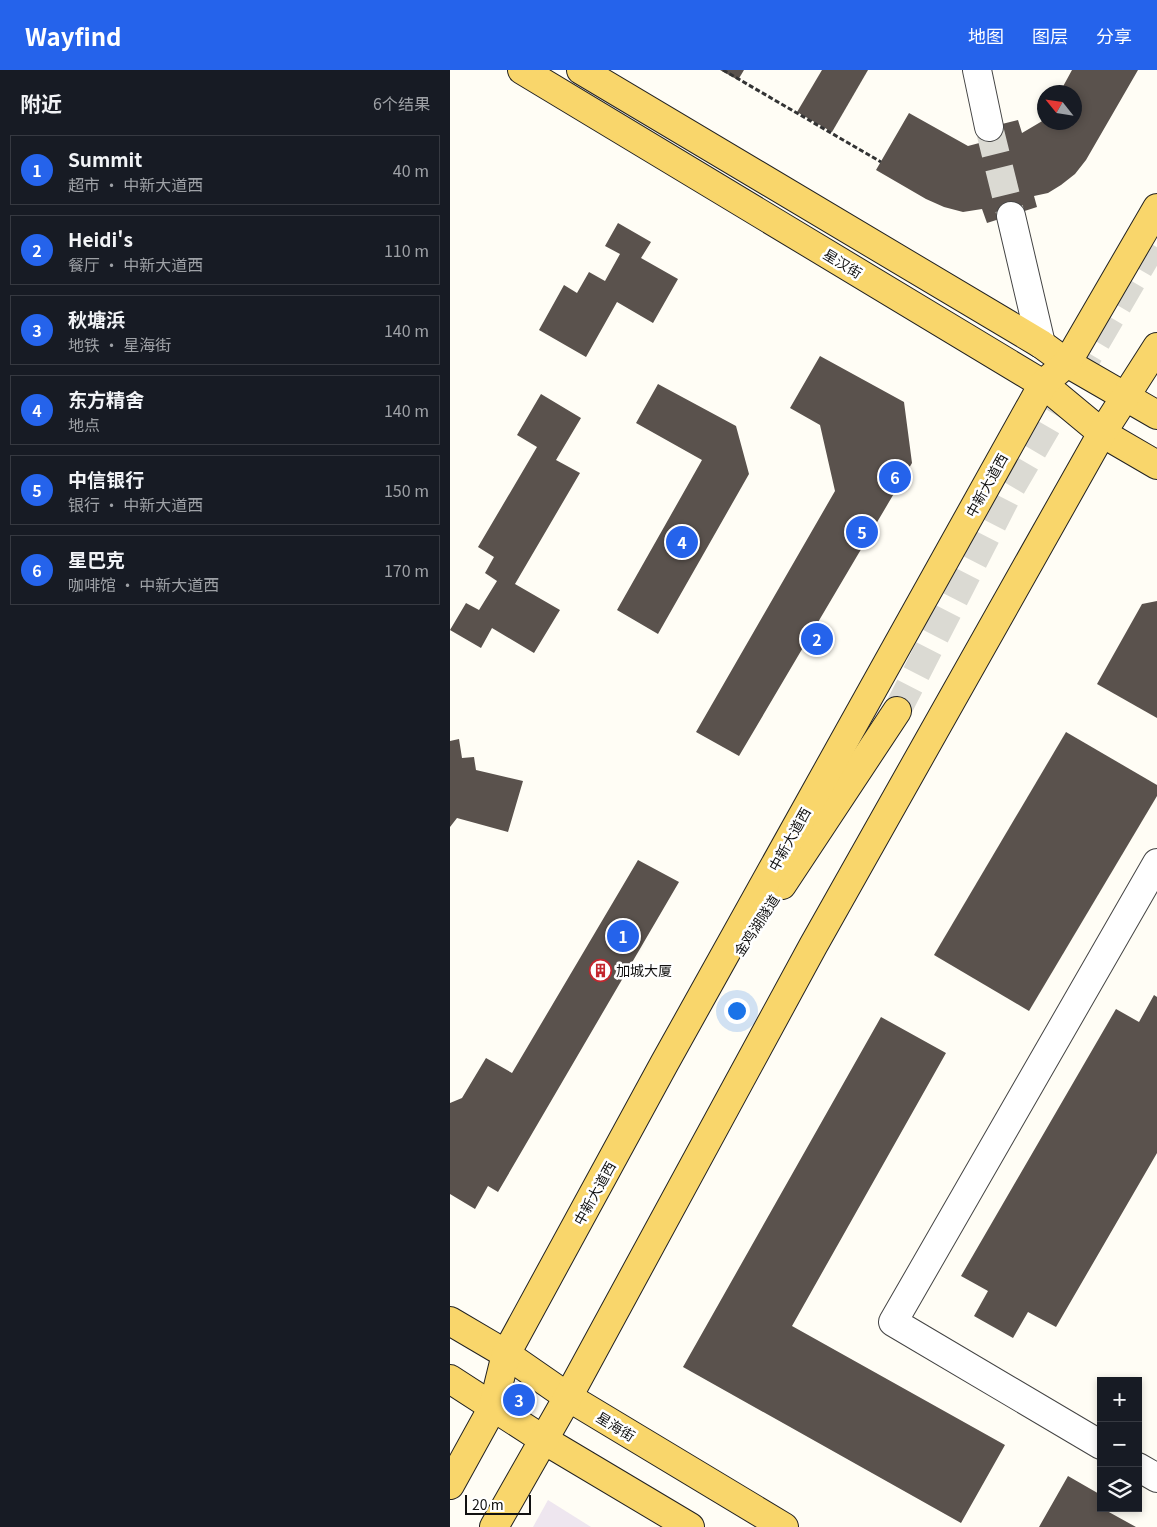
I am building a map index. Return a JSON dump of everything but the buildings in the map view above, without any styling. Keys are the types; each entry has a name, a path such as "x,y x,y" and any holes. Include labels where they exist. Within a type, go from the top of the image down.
{"main road":[{"name":"星汉街","path":"522,70 1042,384 1102,432 1157,465"},
{"path":"581,70 1041,344 1068,364 1157,416"},
{"name":"中新大道西","path":"450,1485 493,1407 506,1354 664,1064 1042,384 1068,364 1157,208"},
{"path":"1125,397 1157,335"},
{"path":"494,1527 568,1397 813,946 1102,432 1157,347"},
{"name":"金鸡湖隧道","path":"664,1064 897,711"},
{"name":"星海街","path":"450,1321 506,1354 568,1397 784,1527"},
{"path":"450,1379 544,1440 690,1527"}],"lane":[{"path":"977,70 990,127"},
{"path":"1010,216 1041,344"},
{"path":"1097,1443 893,1322 1157,863"},
{"path":"1142,1469 1157,1478"}],"path":[{"path":"722,70 880,162"}],"shaded area":[{"path":"548,1500 591,1527 533,1527"}],"tunnel":[{"path":"989,127 1011,216"},
{"path":"897,711 1011,488 1157,238"}],"place":[{"name":"星巴克","path":"895,477"},
{"name":"中信银行","path":"862,532"},
{"name":"东方精舍","path":"682,542"},
{"name":"Heidi's","path":"817,639"},
{"name":"Summit","path":"623,936"},
{"name":"加城大厦","path":"600,970"},
{"name":"秋塘浜","path":"519,1400"}]}
